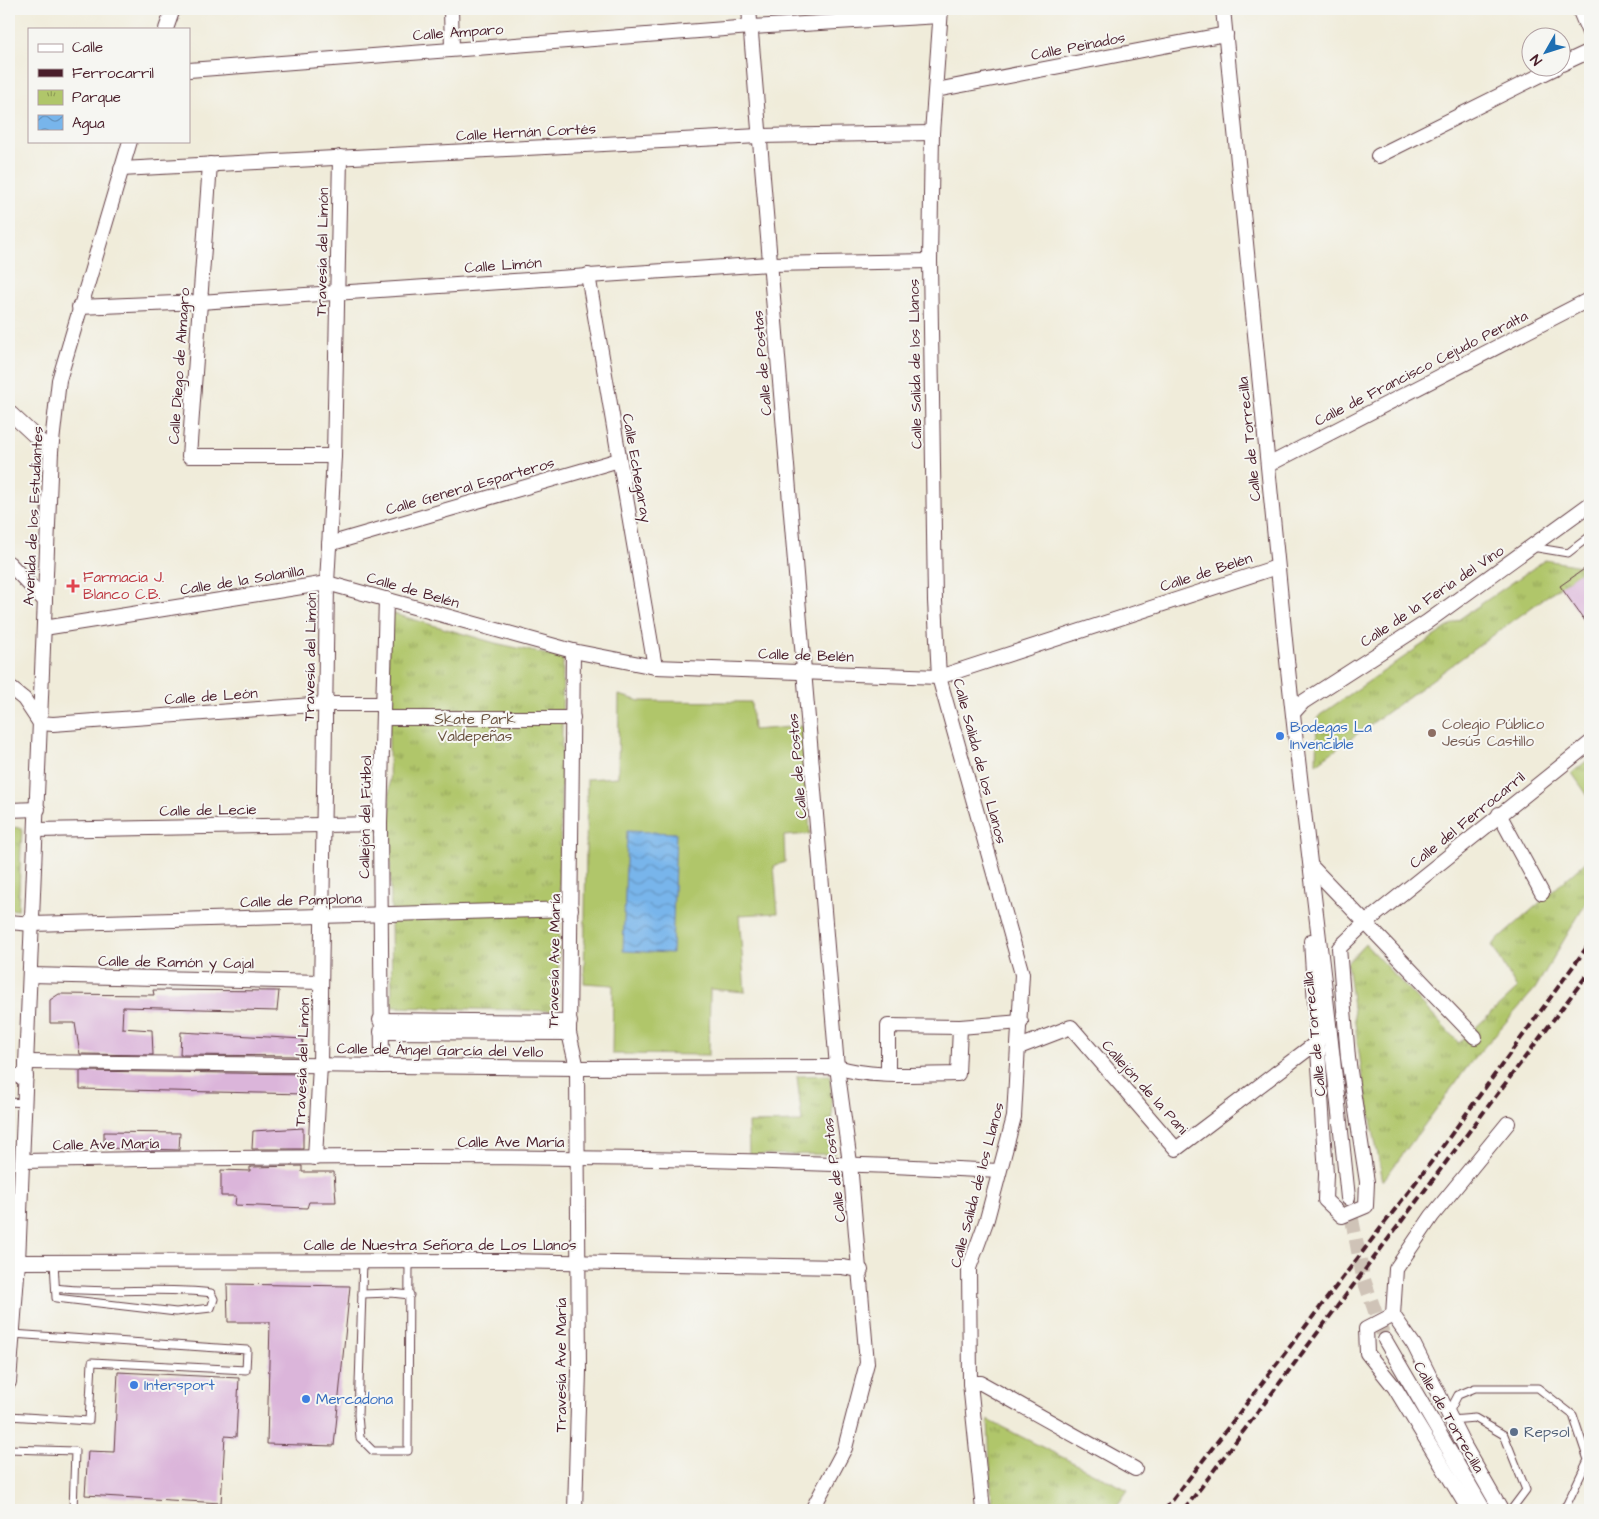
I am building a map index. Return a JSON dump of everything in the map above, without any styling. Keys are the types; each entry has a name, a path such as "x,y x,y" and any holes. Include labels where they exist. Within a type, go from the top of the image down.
{"street":[{"path":"166,28 173,9"},
{"path":"451,9 452,49"},
{"name":"Calle de Postas","path":"749,9 769,264 806,672 837,1067 850,1163 861,1270 867,1363 845,1448 812,1510"},
{"name":"Calle de Torrecilla","path":"1223,9 1305,830 1332,1036 1348,1198"},
{"path":"1579,9 1590,35"},
{"name":"Calle Amparo","path":"190,70 940,12"},
{"name":"Calle Salida de los Llanos","path":"940,12 932,133 930,261 935,601 939,677 1022,974 1021,1022 1014,1117 987,1219 969,1268 970,1383 983,1510"},
{"name":"Calle Peinados","path":"936,90 1226,34"},
{"path":"1572,59 1590,51"},
{"path":"1378,156 1535,78"},
{"name":"Calle Hernán Cortés","path":"121,168 759,136 932,133"},
{"name":"Avenida de los Estudiantes","path":"9,1382 18,1262 38,809 51,452 59,380 79,307 130,142"},
{"name":"Travesía del Limón","path":"315,1158 320,1065 327,583 334,456 340,157"},
{"name":"Calle Diego de Almagro","path":"210,164 189,456 334,456"},
{"name":"Calle Limón","path":"79,307 338,294 588,275 769,264 930,261"},
{"name":"Calle Echegaray","path":"588,275 655,667"},
{"name":"Calle de Francisco Cejudo Peralta","path":"1268,465 1590,299"},
{"path":"9,412 51,452"},
{"name":"Calle General Esparteros","path":"330,544 619,460"},
{"name":"Calle de la Feria del Vino","path":"1293,713 1303,702 1427,622 1590,504"},
{"path":"9,563 45,600"},
{"name":"Calle de Belén","path":"327,583 573,651 655,667 939,677 1278,567"},
{"name":"Calle de la Solanilla","path":"44,628 327,583"},
{"name":"Callejón del Fútbol","path":"382,1066 380,1026 380,824 386,600"},
{"name":"Travesía Ave María","path":"573,651 569,1028 577,1068 579,1371 575,1510"},
{"path":"9,687 24,699 40,723"},
{"name":"Calle de León","path":"40,723 79,722 326,704 383,711 573,718"},
{"name":"Calle del Ferrocarril","path":"1316,1043 1326,1174 1325,1200 1342,1216 1366,1206 1368,1182 1348,1058 1339,948 1364,924 1590,743"},
{"path":"9,810 38,809"},
{"path":"1499,814 1542,893"},
{"name":"Calle de Lecie","path":"36,830 380,824"},
{"path":"1305,830 1316,1043"},
{"path":"1311,866 1364,924 1475,1037"},
{"name":"Calle de Pamplona","path":"9,922 32,924 571,909"},
{"name":"Calle de Ramón y Cajal","path":"30,975 321,982"},
{"path":"888,1074 888,1026 960,1027 1021,1022"},
{"path":"380,1026 569,1028"},
{"name":"Calle de Ángel García del Vello","path":"26,1062 577,1068 837,1067 852,1072 958,1074 960,1027"},
{"name":"Callejón de la Pani","path":"1019,1048 1071,1028 1176,1149 1316,1043"},
{"path":"9,1076 26,1076"},
{"path":"1501,1510 1450,1417 1414,1345 1393,1315 1396,1269 1432,1216 1508,1123"},
{"name":"Calle Ave María","path":"22,1161 315,1158 577,1159 850,1163 1000,1171"},
{"name":"Calle de Nuestra Señora de Los Llanos","path":"18,1262 578,1262 842,1267 861,1270"},
{"path":"1393,1315 1366,1329 1367,1353 1395,1388 1468,1510"},
{"name":"Calle de Torrecilla","path":"1385,1340 1484,1510"},
{"path":"970,1383 982,1383 1135,1469"}],"lane":[{"path":"1531,547 1568,553 1590,536"},
{"path":"9,1102 25,1103"},
{"path":"363,1261 358,1415 360,1438 373,1451 394,1452 408,1451 409,1261"},
{"path":"54,1262 56,1298 176,1312 211,1308 214,1299 211,1294 181,1289 118,1292 56,1288"},
{"path":"362,1294 410,1295"},
{"path":"9,1416 89,1421 92,1362 246,1370 247,1350 12,1334"},
{"path":"1511,1510 1526,1490 1504,1435 1475,1418 1450,1417 1458,1395 1475,1388 1538,1388 1574,1415 1588,1460 1567,1504 1562,1510"},
{"path":"9,1449 76,1452 73,1510"}],"green space":[{"path":"1545,560 1587,567 1316,764 1317,719 1320,715"},
{"name":"Skate Park Valdepeñas","path":"391,613 495,643 563,658 558,1011 392,1007 388,655"},
{"path":"619,695 640,701 751,702 753,730 803,726 810,834 784,836 785,862 774,866 778,913 739,915 745,992 710,989 709,1055 612,1054 613,985 584,983 587,779 618,777"},
{"path":"1590,758 1590,799 1572,773"},
{"path":"9,827 22,828 18,910 9,909"},
{"path":"1590,858 1590,896 1535,989 1471,1062 1383,1181 1362,1074 1347,963 1365,944 1459,1043 1517,989 1492,945"},
{"path":"830,1075 835,1154 749,1155 748,1123 802,1122 797,1076"},
{"path":"988,1420 1128,1490 1114,1510 992,1510"}],"water":[{"path":"627,831 676,833 672,953 623,951"}],"building":[{"path":"1590,565 1590,628 1560,586"},
{"path":"153,990 279,991 277,1011 123,1007 122,1028 152,1030 153,1055 80,1054 75,1023 50,1023 50,1000 59,994 154,995"},
{"path":"181,1032 303,1039 301,1056 180,1055"},
{"path":"80,1071 303,1074 304,1094 80,1089"},
{"path":"303,1128 303,1149 252,1149 253,1131"},
{"path":"104,1132 180,1133 179,1150 104,1148"},
{"path":"302,1166 302,1172 334,1172 336,1202 309,1202 307,1208 235,1205 236,1196 221,1196 221,1170 250,1171 250,1167"},
{"path":"227,1284 350,1286 334,1446 267,1444 270,1322 228,1322"},
{"path":"118,1372 239,1378 236,1437 225,1436 221,1503 85,1495 88,1451 114,1452"}],"tunnel":[{"path":"1348,1198 1363,1277 1385,1340"}],"railway":[{"path":"1165,1510 1432,1161 1590,943"},
{"path":"1184,1510 1590,971"}],"place":[{"name":"Farmacia J. Blanco C.B.","path":"73,586"},
{"name":"Colegio Público Jesús Castillo","path":"1432,733"},
{"name":"Bodegas La Invencible","path":"1280,736"},
{"name":"Intersport","path":"134,1385"},
{"name":"Mercadona","path":"306,1399"},
{"name":"Repsol","path":"1514,1432"}]}
